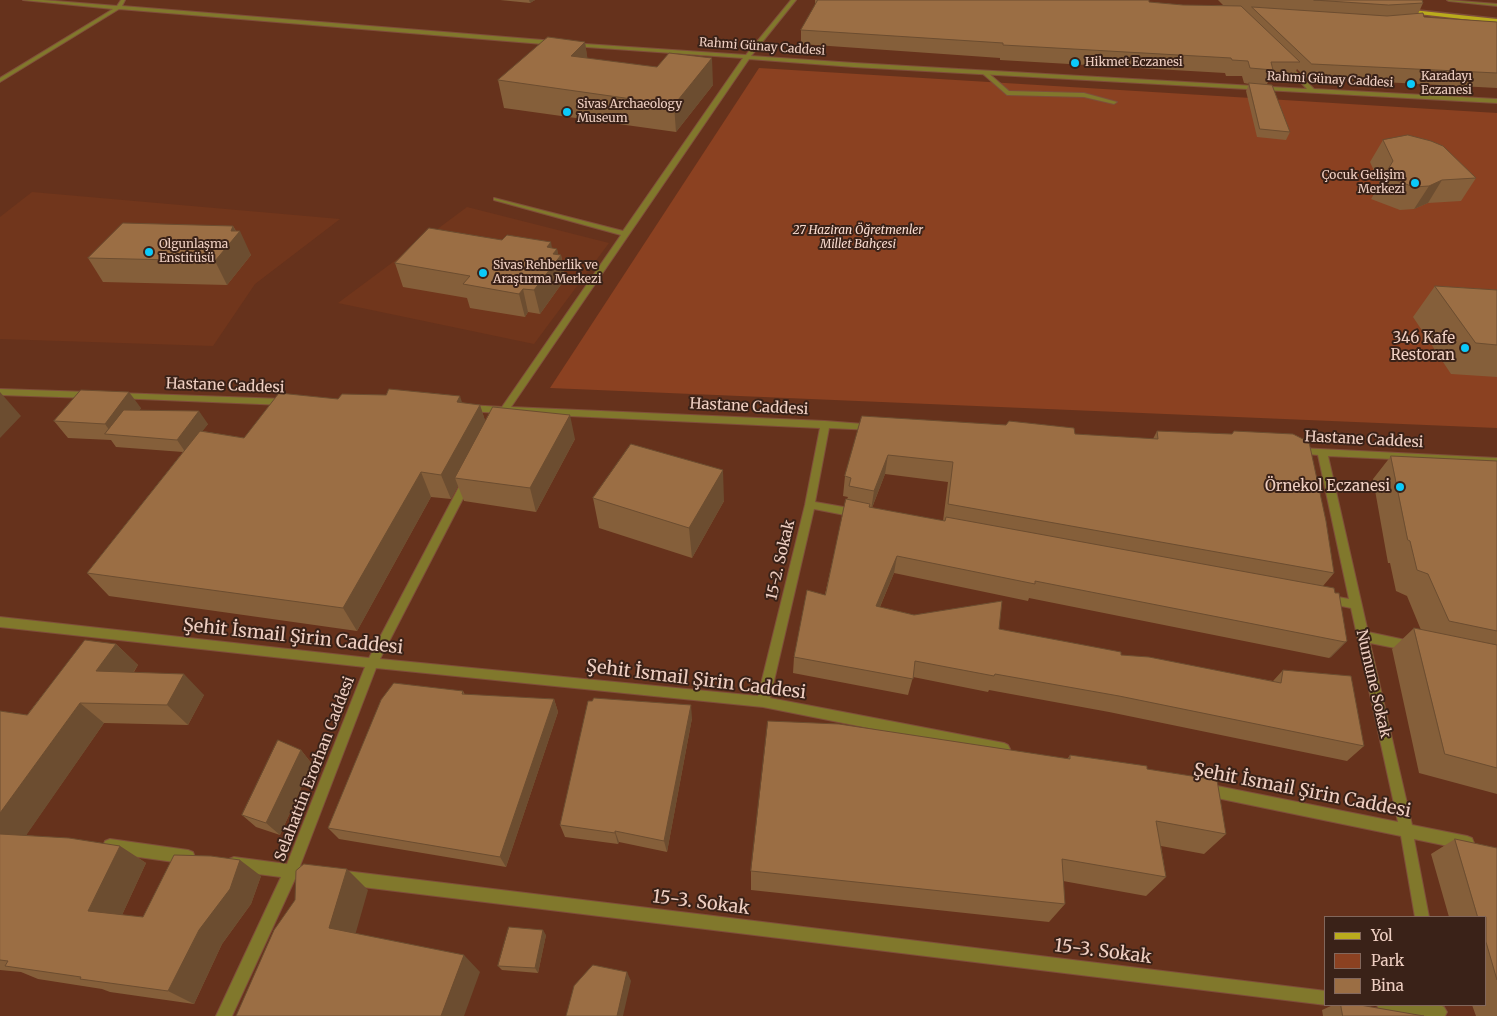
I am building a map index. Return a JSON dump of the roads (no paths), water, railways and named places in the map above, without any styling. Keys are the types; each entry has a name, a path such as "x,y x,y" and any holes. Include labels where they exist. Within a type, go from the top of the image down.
{"main road":[{"path":"1403,3 1497,14"},
{"path":"1397,10 1428,16 1497,21"}],"street":[{"path":"25,0 559,43"},
{"path":"0,80 119,7 123,0"},
{"path":"502,413 747,57 794,0"},
{"path":"1449,0 1497,5"},
{"name":"Rahmi Günay Caddesi","path":"569,44 984,72 1497,101"},
{"path":"1278,56 1312,90"},
{"path":"984,72 1007,93 1084,95 1114,102"},
{"path":"496,199 626,234"},
{"name":"Hastane Caddesi","path":"0,392 297,402"},
{"name":"Hastane Caddesi","path":"455,407 502,413 883,427"},
{"name":"15-2. Sokak","path":"763,702 810,505 825,424"},
{"name":"Hastane Caddesi","path":"1292,450 1497,460"},
{"name":"Numune Sokak","path":"1322,452 1354,604 1406,829 1422,916"},
{"name":"Selahattin Erorhan Caddesi","path":"224,1016 291,872 372,663 473,470"},
{"path":"810,505 868,516"},
{"path":"1315,597 1354,604"},
{"name":"Şehit İsmail Şirin Caddesi","path":"0,622 372,663 763,702 1016,752"},
{"path":"1362,636 1420,648"},
{"name":"Şehit İsmail Şirin Caddesi","path":"1192,787 1406,829 1479,846"},
{"path":"101,845 205,860"},
{"name":"15-3. Sokak","path":"224,862 291,872 1324,998"},
{"path":"1393,1006 1439,1011"}],"place":[{"name":"Hikmet Eczanesi","path":"1075,63"},
{"name":"Karadayı Eczanesi","path":"1411,84"},
{"name":"Sivas Archaeology Museum","path":"567,112"},
{"name":"Çocuk Gelişim Merkezi","path":"1415,183"},
{"name":"Olgunlaşma Enstitüsü","path":"149,252"},
{"name":"Sivas Rehberlik ve Araştırma Merkezi","path":"483,273"},
{"name":"346 Kafe Restoran","path":"1465,348"},
{"name":"Örnekol Eczanesi","path":"1400,487"}],"park label":[{"name":"27 Haziran Öğretmenler Millet Bahçesi","path":"858,238"}]}
